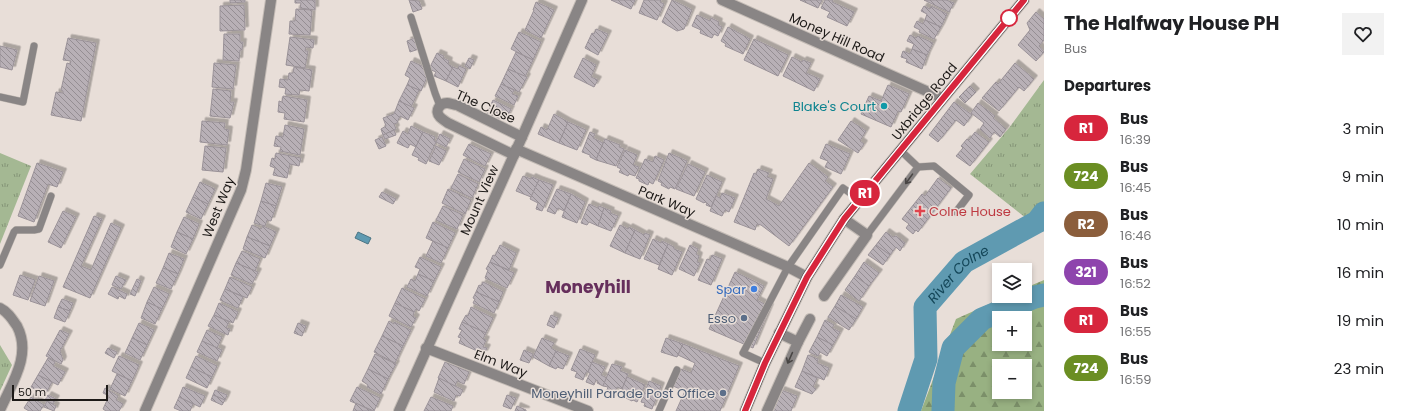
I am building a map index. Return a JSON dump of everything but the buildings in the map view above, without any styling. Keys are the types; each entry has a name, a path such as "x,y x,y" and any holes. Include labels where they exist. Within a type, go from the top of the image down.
{"main road":[{"name":"Uxbridge Road","path":"745,411 765,363 807,277 844,219 1024,0"}],"street":[{"name":"West Way","path":"145,411 241,190 246,170 271,0"},
{"name":"Mount View","path":"399,411 582,0"},
{"name":"Money Hill Road","path":"722,0 942,98"},
{"name":"The Close","path":"515,152 448,123 439,117 437,110 440,106 446,103 457,106 522,137"},
{"name":"Park Way","path":"515,152 788,267 807,277"},
{"path":"824,296 867,235 844,219"},
{"path":"0,308 11,316 21,334 23,352 17,374 0,410"},
{"path":"767,411 810,319"},
{"path":"779,333 798,342"},
{"name":"Elm Way","path":"426,348 588,411"}],"lane":[{"path":"412,17 434,93 440,106"},
{"path":"0,96 23,102 34,46"},
{"path":"900,150 918,167 934,166 969,195 956,212"},
{"path":"867,235 918,167"},
{"path":"765,363 743,353 788,267 843,188 860,200"},
{"path":"0,265 16,230 39,229 51,196"},
{"path":"659,411 677,370"}],"green space":[{"path":"1044,80 1044,207 1032,219 1026,218 970,174 1009,128"},
{"path":"0,153 31,166 0,244"},
{"path":"1044,280 1044,411 921,411 956,319 992,303 1032,303 1032,285"},
{"path":"0,345 12,365 0,391"}],"water":[{"path":"358,232 371,238 368,244 355,238"}],"waterway":[{"name":"River Colne","path":"909,411 926,359 925,307 964,262 1037,222 1044,213"},
{"path":"943,411 944,383 953,348 982,319 1035,297 1044,295"}],"bus line":[{"name":"R1","path":"745,411 765,363 807,277 844,219 1024,0"}],"place":[{"name":"Blake's Court","path":"884,106"},
{"name":"Colne House","path":"920,211"},
{"name":"Spar","path":"754,289"},
{"name":"Esso","path":"744,318"},
{"name":"Moneyhill Parade Post Office","path":"723,393"}],"district":[{"name":"Moneyhill","path":"588,287"}]}
